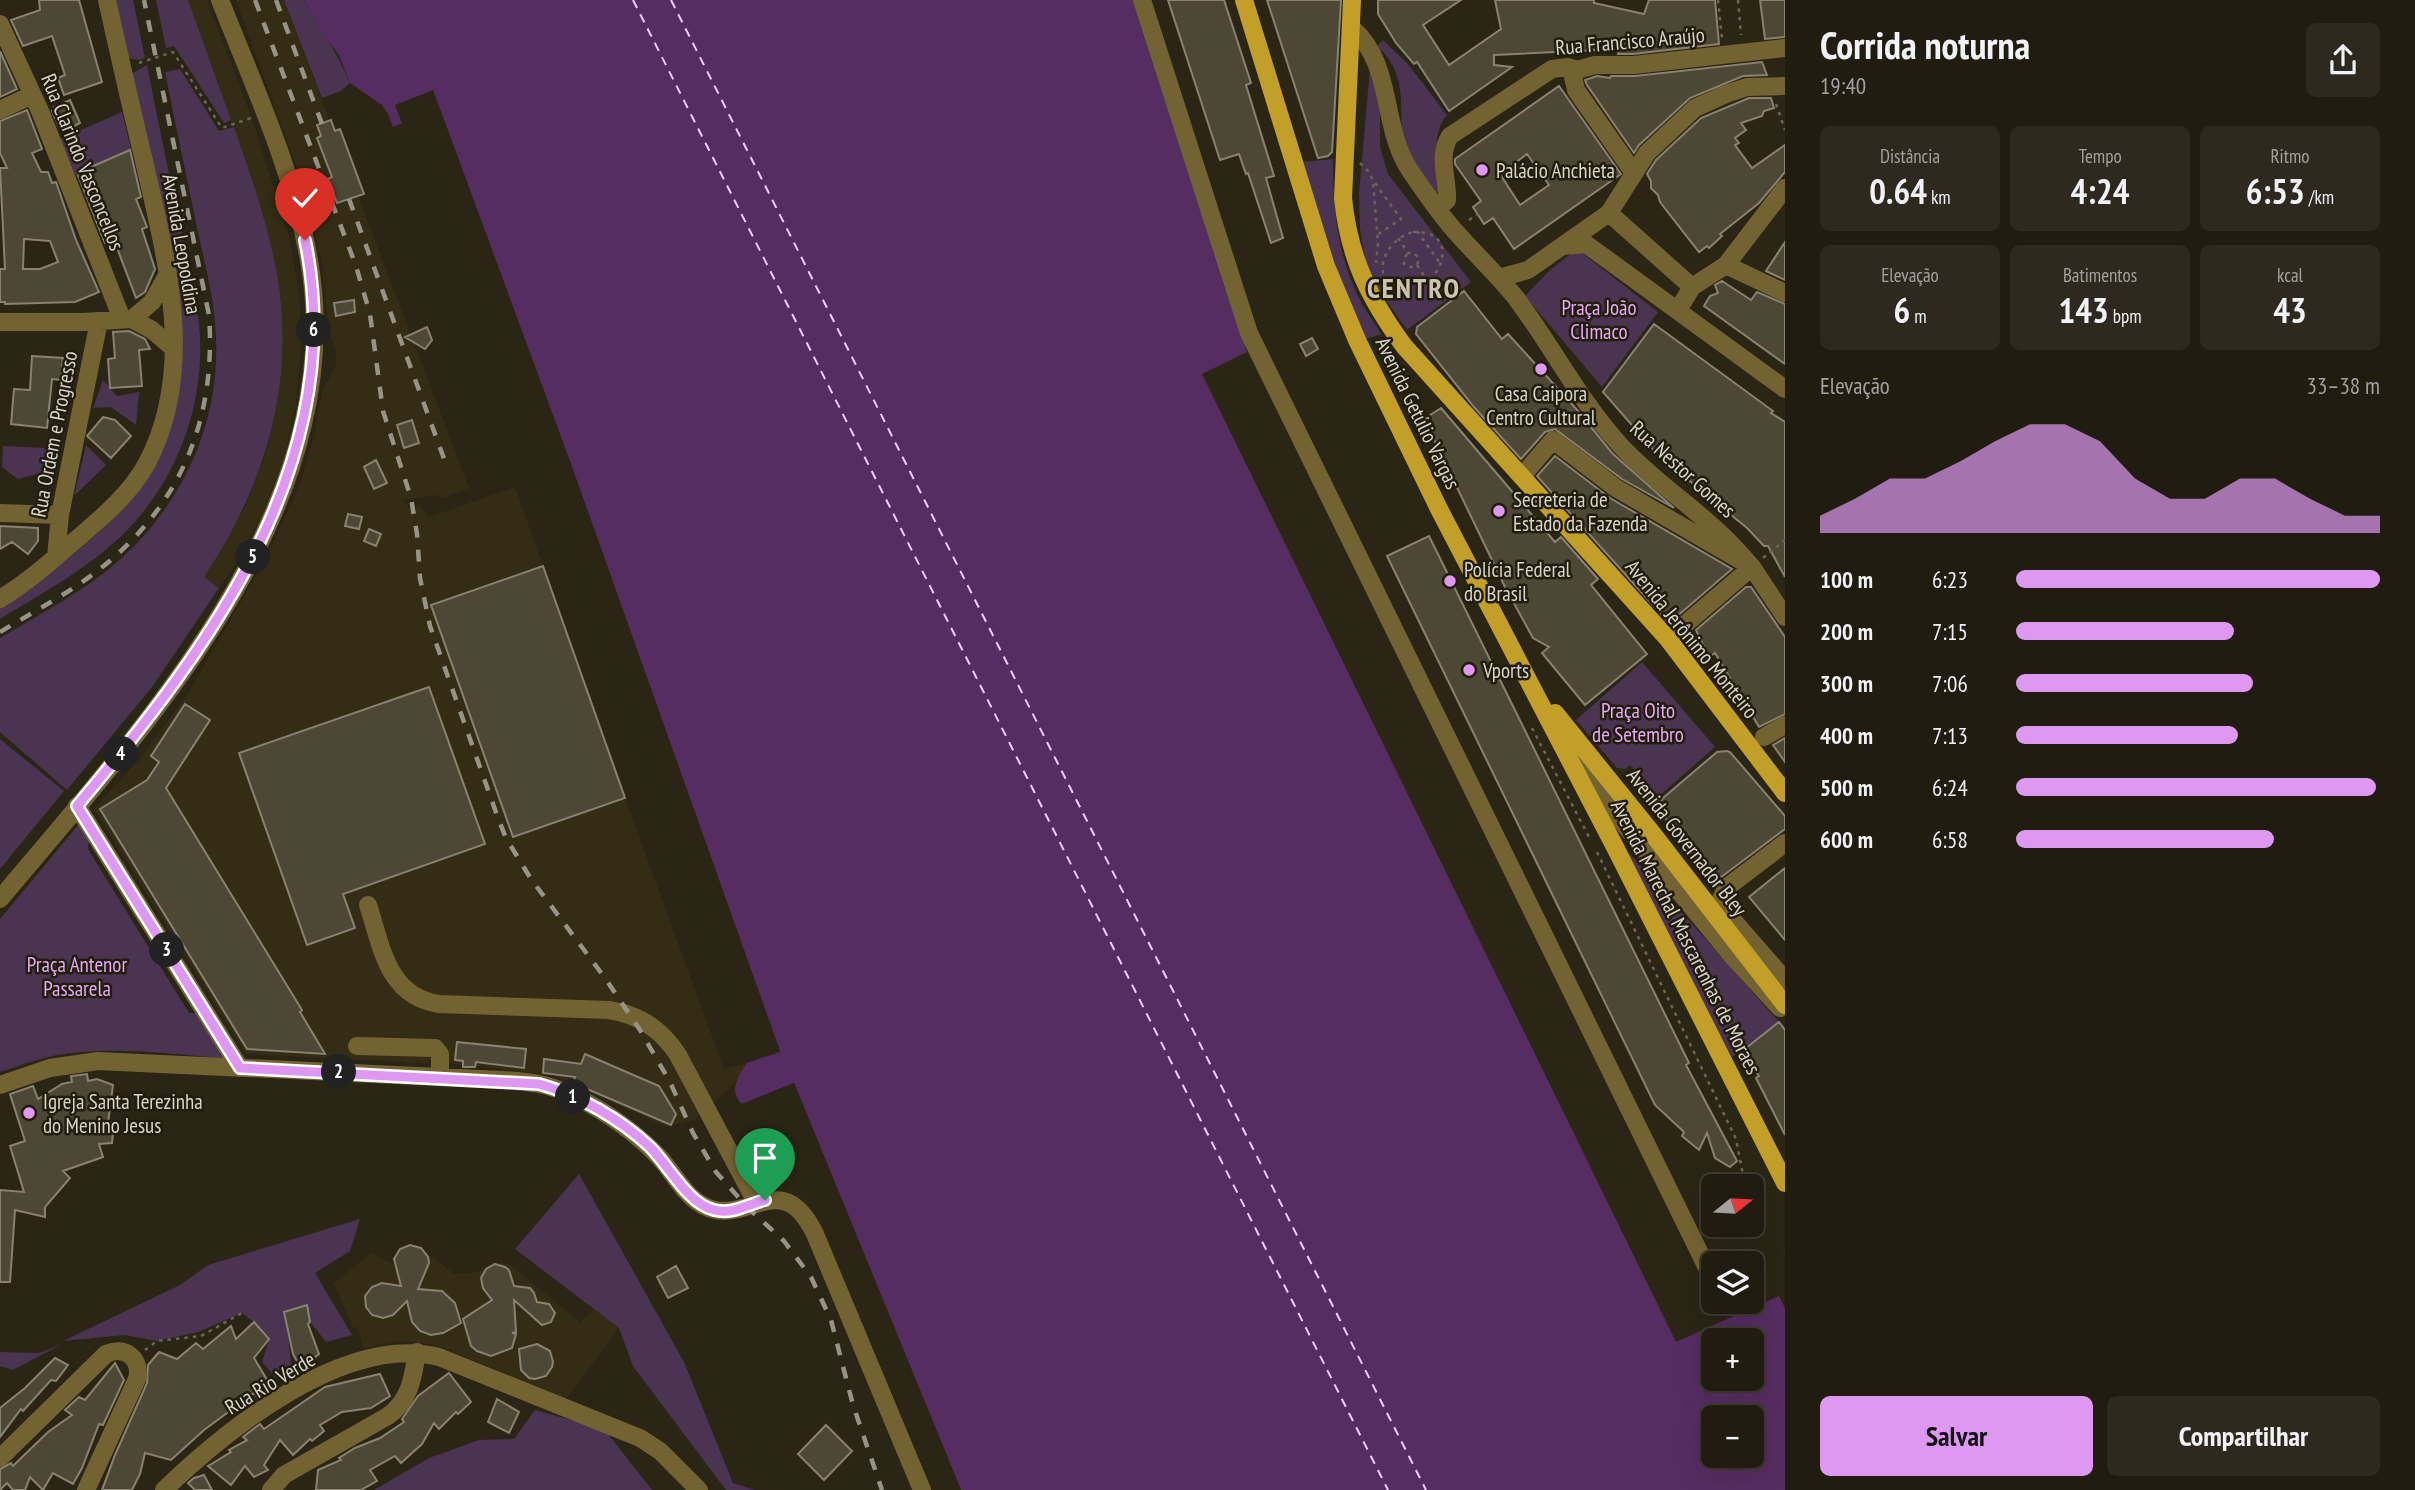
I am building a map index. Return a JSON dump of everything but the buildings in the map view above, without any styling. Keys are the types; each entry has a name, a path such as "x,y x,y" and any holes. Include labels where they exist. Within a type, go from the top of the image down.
{"main road":[{"name":"Avenida Getúlio Vargas","path":"1244,0 1318,242 1338,297 1438,507 1506,637"},
{"name":"Avenida Jerônimo Monteiro","path":"1352,0 1343,198 1354,259 1369,294 1404,346 1668,639 1783,786"},
{"name":"Avenida Marechal Mascarenhas de Moraes","path":"1506,637 1785,1184"},
{"name":"Avenida Governador Bley","path":"1506,637 1554,713 1652,832 1785,1005"}],"street":[{"name":"Avenida Leopoldina","path":"0,599 25,583 124,496 146,464 165,415 173,348 173,307 169,274 107,0"},
{"path":"0,899 167,695 215,623 267,530 289,474 298,442 313,348 313,289 300,221 264,113 220,0"},
{"path":"1142,0 1249,333 1701,1256"},
{"name":"Rua Clarindo Vasconcellos","path":"0,24 127,319"},
{"name":"Rua Nestor Gomes","path":"1352,28 1368,46 1382,75 1397,148 1438,209 1516,299 1581,395 1622,447 1654,479 1722,535 1752,566 1785,617"},
{"name":"Rua Francisco Araújo","path":"1438,209 1447,200 1443,158 1450,136 1544,73 1560,67 1577,70 1595,65 1634,65 1785,48"},
{"path":"1577,70 1573,77 1576,90 1634,173"},
{"path":"1499,278 1528,270 1563,246 1585,237 1609,213 1647,153 1696,108 1747,87 1777,85"},
{"path":"0,110 32,95"},
{"path":"1678,310 1692,287 1726,265 1785,188"},
{"path":"1609,213 1692,287"},
{"path":"1585,237 1785,389"},
{"path":"1726,265 1785,293"},
{"path":"1516,299 1528,270"},
{"path":"127,319 152,302 169,274"},
{"path":"0,323 127,319 152,330 173,348"},
{"name":"Rua Ordem e Progresso","path":"56,557 60,515 99,321"},
{"path":"1522,476 1553,440 1625,494 1752,566 1668,639"},
{"path":"0,513 60,515"},
{"name":"Avenida Jerônimo Monteiro","path":"1764,737 1785,725"},
{"path":"1558,737 1623,823 1754,981 1785,1013"},
{"path":"77,806 240,1068"},
{"name":"Avenida Governador Bley","path":"1785,843 1723,892 1720,901 1723,909 1785,980"},
{"path":"368,905 393,976 408,993 418,999 439,1004 609,1010 632,1015 652,1026 671,1044 678,1055 756,1202"},
{"path":"357,1046 435,1048 440,1054 439,1077"},
{"path":"0,1085 50,1068 80,1062 439,1077 539,1084 574,1097 624,1125 652,1149 689,1195 703,1206 729,1212 765,1200 784,1202 799,1210 810,1223 922,1490"},
{"path":"0,1458 106,1354 124,1351 138,1365 137,1379 86,1490"},
{"path":"271,1490 284,1475 394,1412 409,1391 417,1352"},
{"name":"Rua Rio Verde","path":"164,1490 228,1434 296,1389 370,1357 417,1352 439,1357 629,1433 650,1444 699,1490"}],"path":[{"path":"1718,0 1723,42"},
{"path":"1738,0 1742,42"},
{"path":"140,63 173,52 222,128 264,113"},
{"path":"1777,85 1785,130"},
{"path":"1357,174 1358,161 1369,172 1401,219 1377,235"},
{"path":"1373,181 1377,235 1373,272"},
{"path":"1467,222 1478,214"},
{"path":"1417,232 1440,264"},
{"path":"1417,232 1432,234 1439,240 1443,250 1440,264 1437,272 1428,281 1409,289 1398,287 1387,280 1383,259 1387,249 1398,238 1417,232"},
{"path":"1398,238 1408,253"},
{"path":"1408,253 1404,264 1412,268 1417,265"},
{"path":"1408,253 1414,253 1418,257 1417,265 1428,281"},
{"path":"1553,440 1575,400"},
{"path":"1752,566 1785,540"},
{"path":"134,1359 157,1341 201,1336 242,1313"}],"shaded area":[{"path":"188,0 207,0 251,116 289,236 301,321 296,406 283,462 262,515 235,565 219,588 203,577 245,507 265,456 277,403 282,321 270,240 263,214"},
{"path":"236,0 284,0 469,488 443,498 436,495 403,500 411,510 419,504 429,517 515,487 724,1069 747,1063 734,1084 694,1120 667,1127 552,1075 430,1061 426,1063 246,1054 94,809 141,757 189,692 258,572 300,484 314,436 323,389 336,365 336,350 328,327 323,269 308,199"},
{"path":"304,0 1133,0 1247,352 1202,374 1676,1342 1701,1331 1701,1391 1764,1391 1764,1328 1707,1328 1739,1314 1764,1314 1764,1303 1779,1296 1785,1308 1785,1490 961,1490 794,1083 742,1104 736,1094 736,1084 747,1063 780,1051 572,467 440,109 393,127 382,105 350,83 339,55"},
{"path":"410,1245 421,1248 454,1274 478,1272 494,1262 509,1264 580,1322 594,1309 619,1328 566,1399 437,1345 401,1341 363,1348 358,1327 353,1328 334,1283 372,1252 394,1265 400,1249"}],"green space":[{"path":"115,0 133,0 145,58 127,58"},
{"path":"156,0 188,0 231,120 224,123 174,46 166,48"},
{"path":"284,0 304,0 350,83 341,91 322,98"},
{"path":"1383,40 1408,64 1447,115 1437,140 1439,188 1436,195 1416,171 1407,155 1403,141 1400,86 1389,59 1377,46"},
{"path":"147,65 198,316 199,377 194,407 173,465 140,516 91,561 62,582 0,619 0,608 68,559 100,532 129,502 178,386 131,74"},
{"path":"1370,68 1380,105 1380,147 1388,174 1471,282 1407,330 1378,289 1366,264 1360,229 1359,193"},
{"path":"180,69 219,131 234,127 257,195 275,264 281,306 279,388 272,428 245,504 204,577 219,588 152,687 67,790 0,732 0,638 89,584 139,541 177,490 203,433 216,370 216,338 209,280 165,72"},
{"path":"122,112 131,150 74,174 58,140"},
{"path":"1333,159 1335,208 1343,256 1357,293 1381,334 1363,340 1347,302 1303,162"},
{"name":"Praça João Climaco","path":"1577,249 1658,312 1602,387 1525,296 1550,270"},
{"path":"103,380 117,396 139,392 136,425 111,407 93,408"},
{"path":"86,445 106,465 74,496"},
{"path":"3,446 48,450 48,471 18,479 2,467"},
{"name":"Praça Oito de Setembro","path":"1642,662 1715,747 1658,797 1630,765 1625,769 1617,768 1576,720"},
{"path":"0,739 64,791 0,869"},
{"name":"Praça Antenor Passarela","path":"79,824 90,831 88,849 189,1013 201,1013 225,1059 163,1053 77,1052 57,1055 0,1072 0,919"},
{"path":"1630,854 1779,1022 1732,1057 1625,860"},
{"path":"579,1174 684,1362 733,1483 754,1490 726,1490 633,1366 619,1328 515,1249"},
{"path":"360,1219 350,1251 315,1273 352,1335 326,1342 310,1322 307,1307 286,1311 291,1365 276,1378 262,1362 269,1339 242,1313 198,1332 157,1341 125,1335 63,1341 180,1285 208,1265"},
{"path":"62,1344 13,1370 0,1366 0,1352 39,1353"},
{"path":"535,1410 604,1429 652,1490 374,1490 429,1458 479,1440 514,1439"}],"pier":[{"path":"433,90 572,467 780,1052 742,1064 745,1059 776,1050 438,113 393,131 389,129 402,124 395,105"},
{"path":"794,1083 961,1490 957,1490 792,1087 743,1107 742,1104"}],"ferry route":[{"path":"633,0 1388,1490"},
{"path":"671,0 1426,1490"}],"railway":[{"path":"0,632 86,579 138,534 177,479 201,418 210,350 209,315 144,0"},
{"path":"255,0 356,266 370,314 383,411 411,498 420,578 430,626 506,838 531,879 640,1030 716,1172 747,1207 784,1241 811,1277 831,1320 853,1405 882,1490"},
{"path":"276,0 322,124"},
{"path":"349,199 446,464"}],"place":[{"name":"Palácio Anchieta","path":"1482,170"},
{"name":"Casa Caipora Centro Cultural","path":"1541,369"},
{"name":"Secreteria de Estado da Fazenda","path":"1499,511"},
{"name":"Polícia Federal do Brasil","path":"1450,581"},
{"name":"Vports","path":"1469,670"},
{"name":"Igreja Santa Terezinha do Menino Jesus","path":"29,1113"}],"district":[{"name":"CENTRO","path":"1414,287"}],"route":[{"path":"305,240 313,289 310,376 298,442 289,474 267,530 195,655 135,737 77,806 240,1068 539,1084 562,1091 624,1125 652,1149 689,1195 703,1206 729,1212 765,1200"}]}
